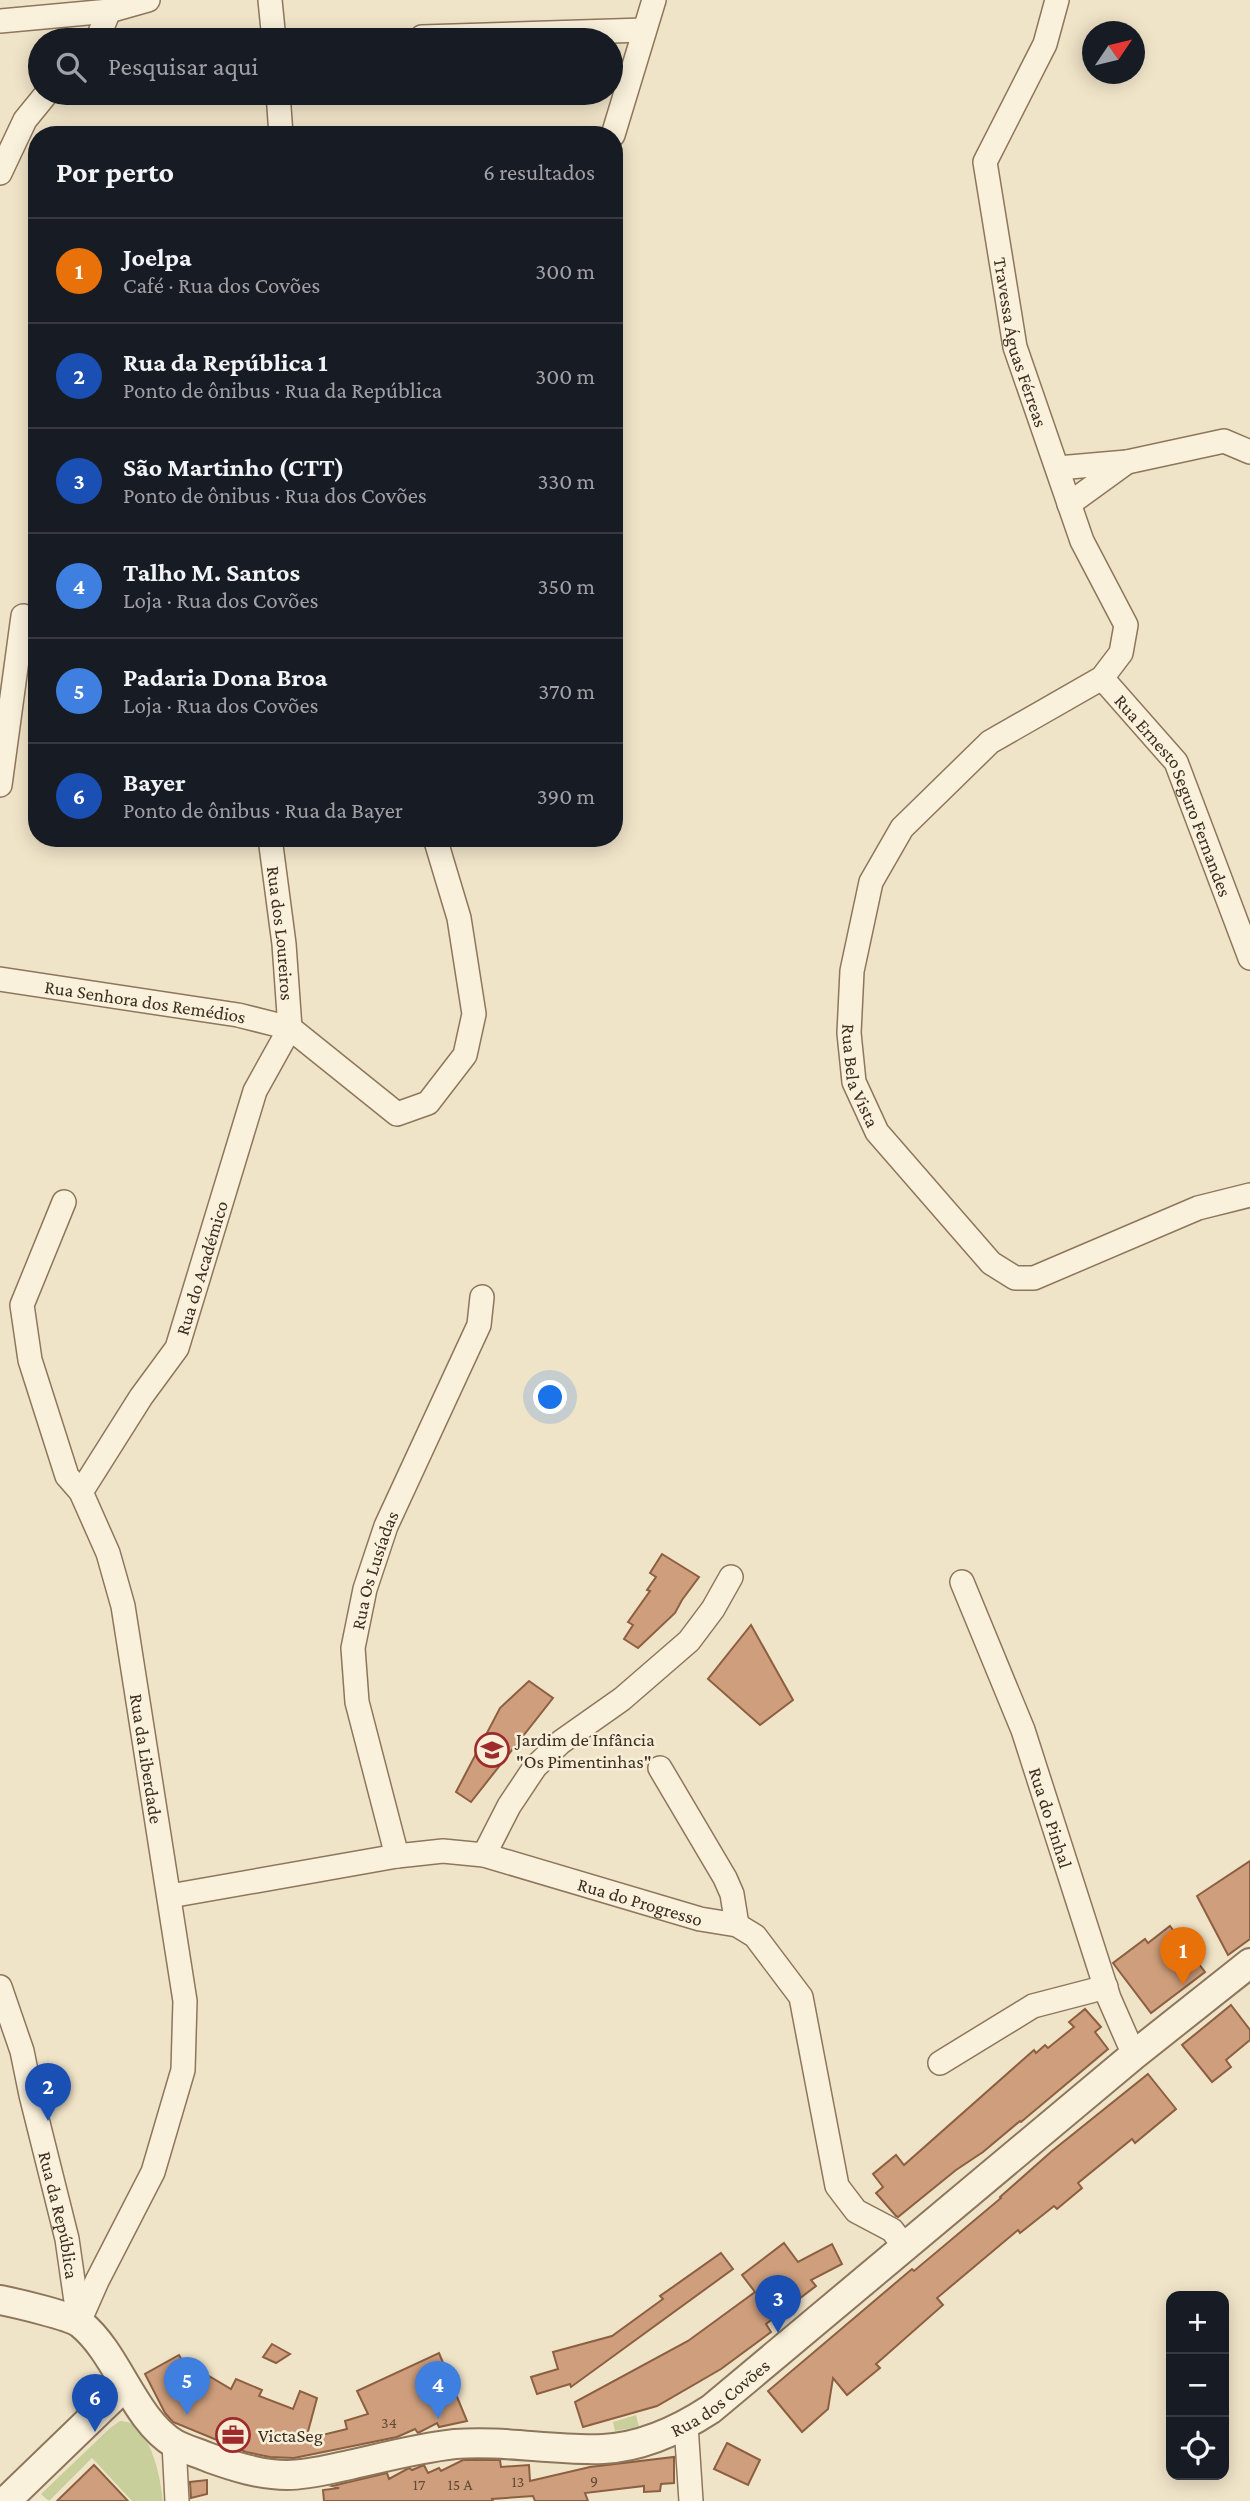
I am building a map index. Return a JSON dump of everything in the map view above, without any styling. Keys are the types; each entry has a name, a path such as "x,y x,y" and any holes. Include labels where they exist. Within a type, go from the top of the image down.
{"street":[{"path":"0,20 109,11 148,0"},
{"path":"270,0 273,28"},
{"path":"623,101 654,0"},
{"name":"Travessa Águas Férreas","path":"1057,0 1045,44 985,162 1015,347 1082,541 1126,625 1121,653 1102,678"},
{"path":"100,28 109,11"},
{"path":"623,31 644,30"},
{"path":"0,173 25,120 37,105"},
{"path":"279,105 281,126"},
{"path":"616,126 622,105"},
{"path":"1058,468 1127,462 1224,441 1250,452"},
{"path":"1069,505 1127,462"},
{"path":"0,785 23,616"},
{"name":"Rua Ernesto Seguro Fernandes","path":"1102,678 1176,762 1250,958"},
{"name":"Rua Bela Vista","path":"1102,678 990,742 902,828 871,882 852,971 849,1033 854,1083 877,1132 991,1263 1014,1278 1034,1278 1198,1208 1250,1195"},
{"name":"Rua dos Loureiros","path":"271,847 284,944 290,1028"},
{"path":"290,1028 397,1114 428,1103 465,1055 474,1014 460,918 438,847"},
{"name":"Rua Senhora dos Remédios","path":"0,979 237,1015 290,1028"},
{"name":"Rua do Académico","path":"81,1492 141,1396 177,1349 255,1091 290,1028"},
{"name":"Rua da Liberdade","path":"64,1202 22,1305 30,1360 67,1476 81,1492 108,1553 123,1606 186,2001 183,2070 153,2172 79,2322"},
{"name":"Rua Os Lusíadas","path":"397,1856 357,1702 353,1648 365,1589 386,1526 479,1325 482,1297"},
{"path":"484,1855 509,1806 535,1767 561,1742 622,1699 689,1641 713,1609 730,1577"},
{"name":"Rua do Pinhal","path":"962,1582 1023,1730 1106,1987 1134,2055"},
{"path":"660,1768 725,1878 732,1894 737,1925 755,1936 801,1997 837,2186 856,2211 892,2230 905,2247"},
{"name":"Rua do Progresso","path":"170,1896 397,1856 443,1851 484,1855 700,1919 737,1925"},
{"name":"Rua dos Covões","path":"79,2322 104,2348 125,2386 151,2422 174,2444 257,2472 288,2475 318,2472 423,2449 454,2445 496,2442 567,2449 606,2449 660,2437 711,2409 1134,2055 1250,1963"},
{"name":"Rua da República","path":"0,1987 22,2051 67,2239 79,2322"},
{"path":"940,2063 1033,2006 1106,1987"},
{"path":"0,2300 79,2322"},
{"path":"6,2501 125,2386"},
{"path":"686,2425 691,2501"},
{"path":"174,2444 177,2501"}],"green space":[{"path":"636,2415 639,2427 615,2431 613,2422"},
{"path":"120,2421 130,2423 146,2440 160,2479 163,2501 132,2501 92,2458 49,2501 41,2494 110,2428"}],"building":[{"path":"662,1554 699,1577 675,1613 638,1648 624,1639 633,1625 628,1622 650,1591 647,1590 656,1577 650,1573"},
{"path":"751,1625 793,1700 760,1725 708,1679"},
{"path":"529,1681 553,1698 471,1802 456,1792 500,1708"},
{"path":"1250,1861 1250,1939 1228,1955 1197,1896"},
{"path":"1170,1926 1205,1972 1151,2013 1113,1963 1145,1939 1148,1943"},
{"path":"1231,2005 1250,2030 1250,2040 1226,2060 1231,2067 1212,2082 1182,2045"},
{"path":"1085,2009 1101,2027 1095,2032 1108,2049 983,2152 896,2216 876,2193 883,2187 873,2174 896,2155 904,2165 1034,2050 1036,2053 1045,2045 1048,2048 1074,2027 1069,2022"},
{"path":"1148,2074 1176,2109 1135,2143 1132,2139 1078,2183 1082,2188 1057,2209 1054,2206 1020,2233 1018,2230 937,2298 943,2305 876,2364 880,2368 847,2395 833,2378 828,2409 802,2432 768,2391 1001,2198 1052,2151"},
{"path":"784,2243 798,2262 832,2244 842,2264 811,2280 816,2286 766,2324 771,2332 721,2369 657,2406 583,2427 575,2402 688,2341 755,2292 742,2275"},
{"path":"721,2253 733,2269 571,2387 570,2384 537,2394 531,2377 558,2369 553,2352 612,2336 663,2299 660,2296"},
{"path":"272,2344 290,2354 276,2363 263,2357"},
{"path":"439,2353 467,2421 439,2427 437,2423 418,2433 415,2429 397,2437 294,2458 246,2452 173,2422 165,2413 145,2374 179,2355 182,2360 231,2389 236,2379 262,2390 259,2396 293,2409 300,2391 317,2398 306,2439 347,2429 345,2421 368,2414 357,2391"},
{"path":"727,2443 760,2460 748,2485 714,2469"},
{"path":"674,2457 674,2483 661,2484 660,2491 644,2492 644,2486 585,2493 588,2501 535,2501 533,2496 492,2499 493,2501 324,2501 323,2490 339,2488 332,2486 387,2473 389,2479 409,2468 412,2470 424,2465 428,2473 439,2468 441,2471 463,2460 500,2460 501,2467 529,2465 530,2481 590,2467"},
{"path":"94,2465 128,2501 57,2501"},
{"path":"207,2480 207,2494 191,2498 190,2482"}],"place":[{"name":"Jardim de Infância \"Os Pimentinhas\"","path":"492,1750"},
{"name":"Joelpa","path":"1183,1985"},
{"name":"Rua da República 1","path":"48,2121"},
{"name":"São Martinho (CTT)","path":"778,2333"},
{"name":"Padaria Dona Broa","path":"187,2415"},
{"name":"Talho M. Santos","path":"438,2419"},
{"name":"Bayer","path":"95,2432"},
{"name":"VictaSeg","path":"233,2435"}]}
